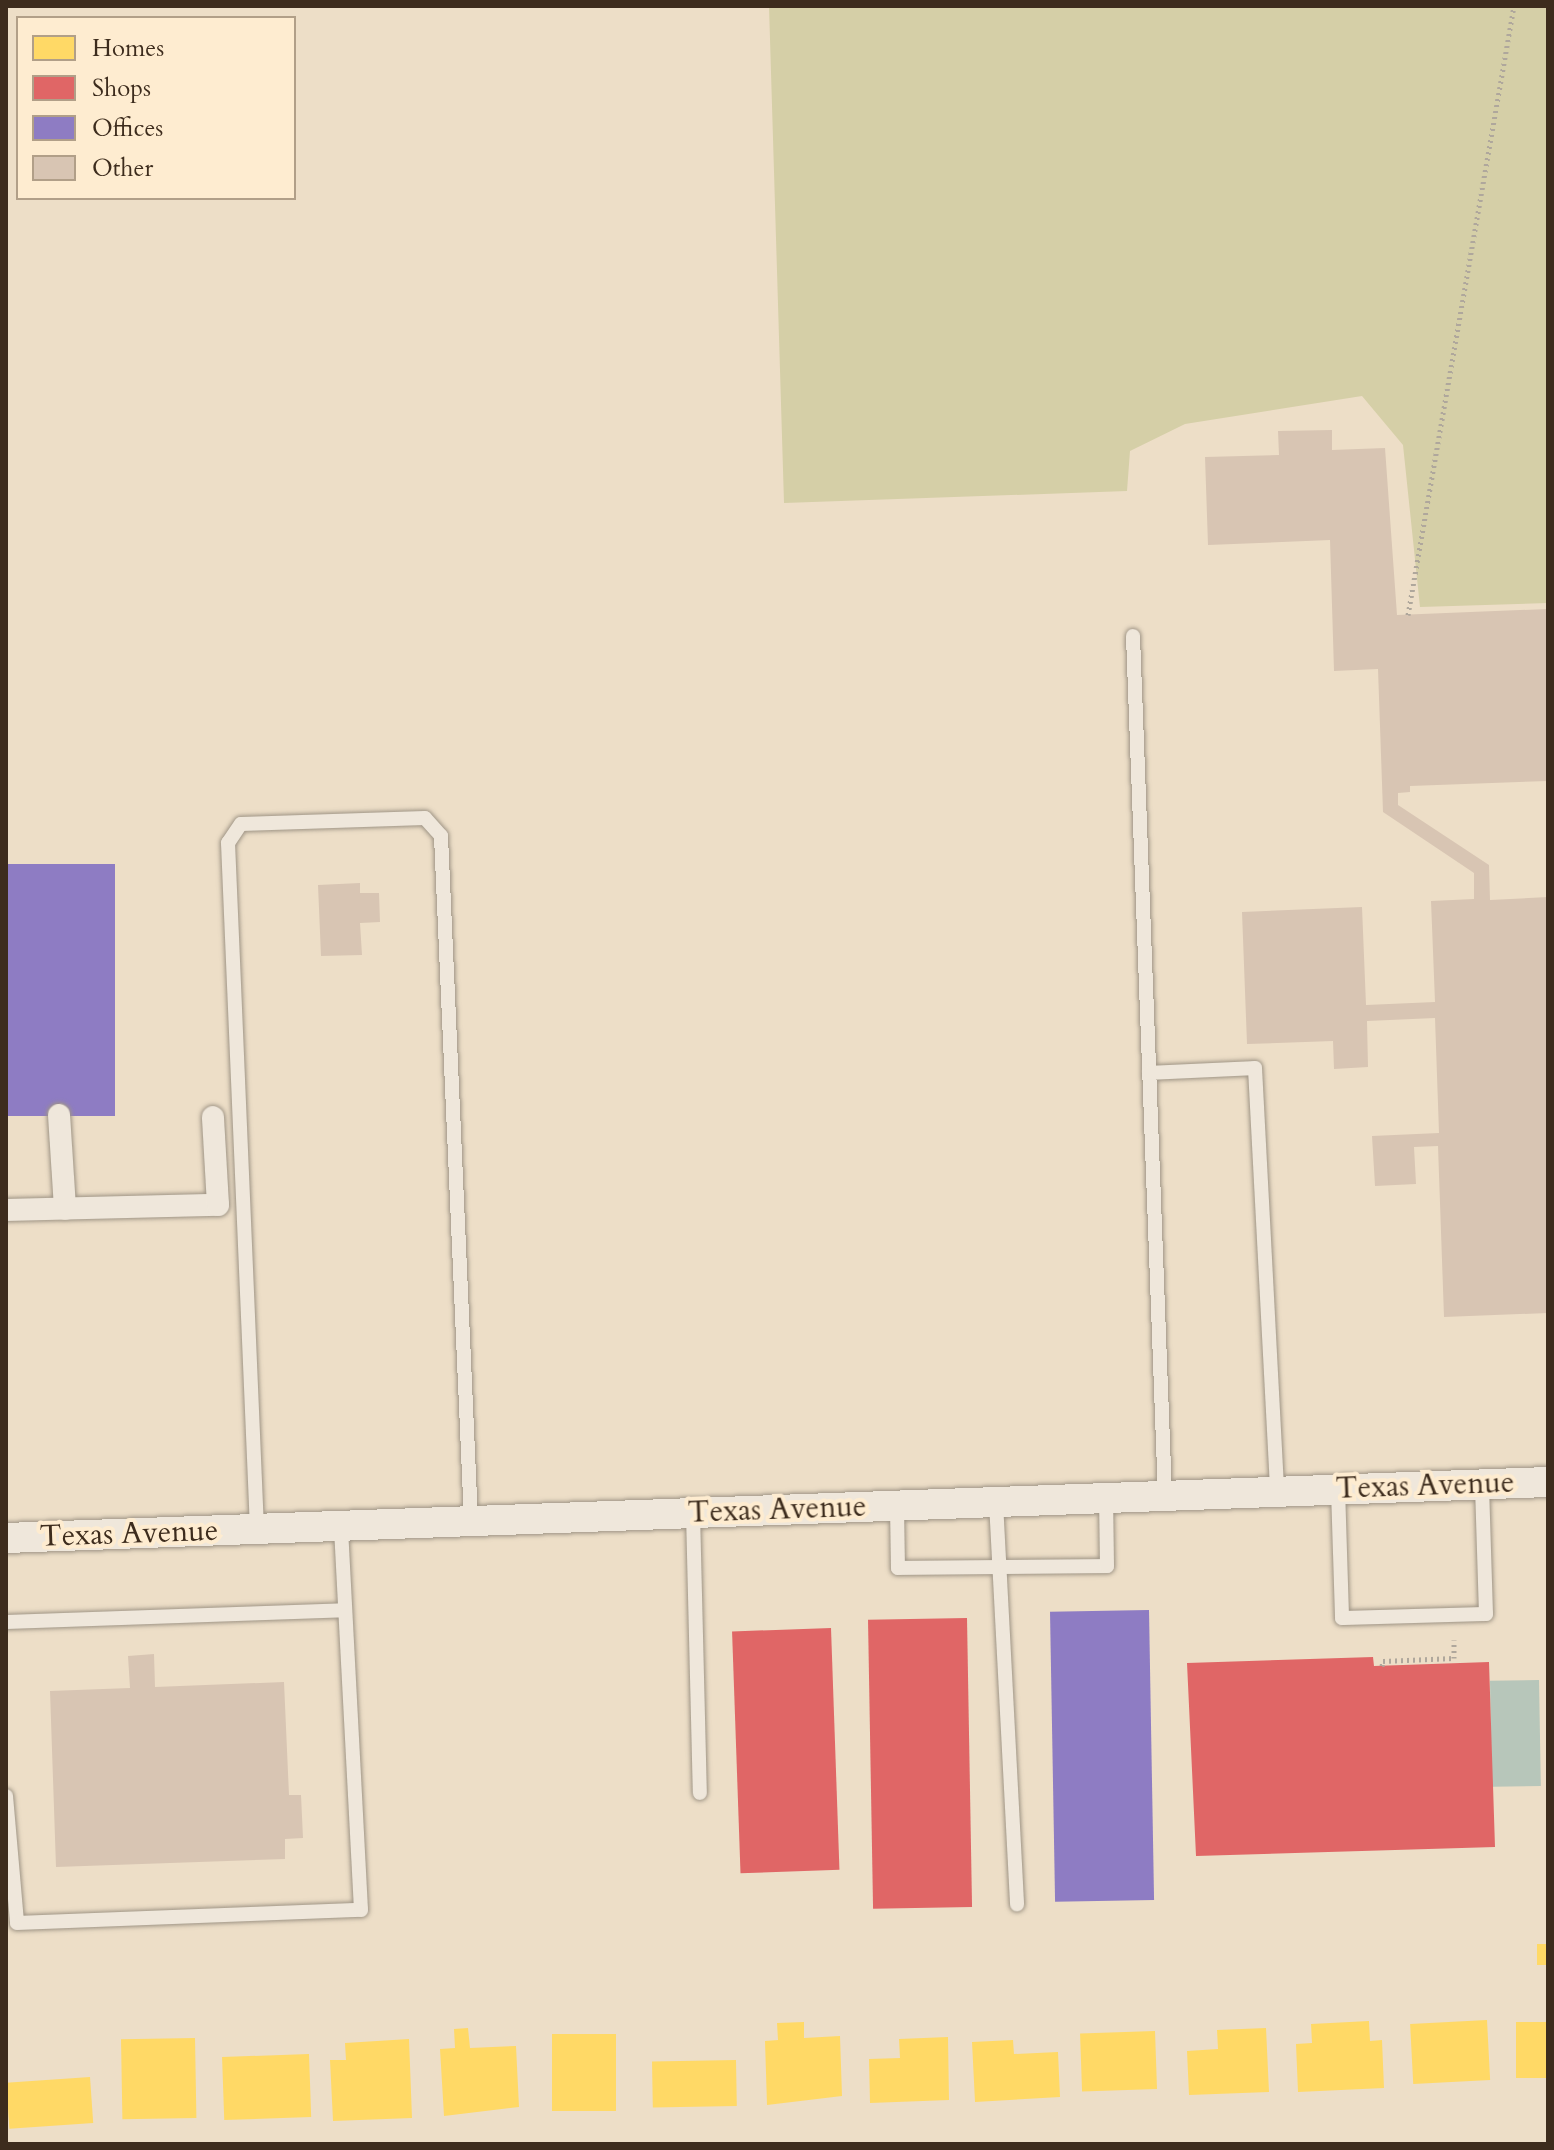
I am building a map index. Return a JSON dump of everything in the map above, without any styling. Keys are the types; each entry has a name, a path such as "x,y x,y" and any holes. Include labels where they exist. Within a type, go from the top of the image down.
{"street":[{"path":"59,1115 65,1209"},
{"path":"6,1210 218,1205 213,1117"},
{"name":"Texas Avenue","path":"6,1538 1548,1482"}],"lane":[{"path":"1133,636 1165,1495"},
{"path":"257,1529 228,843 241,824 425,818 441,836 471,1521"},
{"path":"1149,1073 1255,1068 1277,1491"},
{"path":"1338,1489 1342,1618 1486,1614 1482,1484"},
{"path":"897,1506 898,1568 1107,1566 1106,1498"},
{"path":"996,1502 1017,1904"},
{"path":"693,1513 700,1793"},
{"path":"6,1796 17,1923 361,1910 341,1526"},
{"path":"6,1622 345,1610"}],"path":[{"path":"1408,615 1514,6"},
{"path":"1382,1666 1383,1661 1454,1658 1455,1615"}],"shaded area":[{"path":"769,6 1548,6 1548,603 1420,607 1403,445 1362,396 1185,424 1130,451 1127,491 784,503"},
{"path":"1539,1680 1541,1786 1492,1787 1490,1681"}],"building: Homes":[{"path":"1537,1944 1548,1944 1548,1965 1537,1965"},
{"path":"1487,2020 1490,2080 1413,2084 1410,2024"},
{"path":"1369,2021 1370,2041 1382,2040 1384,2088 1298,2092 1296,2044 1312,2043 1311,2024"},
{"path":"804,2022 804,2038 840,2036 842,2096 767,2105 765,2041 778,2040 777,2023"},
{"path":"1516,2022 1548,2022 1548,2078 1516,2078"},
{"path":"468,2028 470,2048 516,2046 519,2107 444,2116 440,2049 455,2048 454,2029"},
{"path":"1266,2028 1269,2092 1189,2095 1187,2051 1218,2049 1217,2030"},
{"path":"1155,2031 1157,2089 1082,2092 1080,2034"},
{"path":"552,2034 616,2034 616,2111 552,2111"},
{"path":"948,2037 949,2100 870,2103 869,2059 900,2058 899,2039"},
{"path":"195,2038 196,2118 122,2119 121,2039"},
{"path":"409,2039 412,2118 333,2121 330,2060 346,2060 345,2043"},
{"path":"1013,2040 1014,2054 1058,2052 1060,2097 975,2102 972,2042"},
{"path":"309,2054 311,2117 224,2120 222,2057"},
{"path":"736,2060 737,2106 653,2107 652,2061"},
{"path":"90,2077 93,2123 9,2129 6,2083"}],"building: Shops":[{"path":"967,1618 972,1907 873,1909 868,1620"},
{"path":"831,1628 839,1870 741,1873 732,1631"},
{"path":"1373,1657 1374,1666 1489,1662 1495,1847 1196,1856 1187,1663"}],"building: Offices":[{"path":"6,864 115,864 115,1116 6,1116"},
{"path":"1149,1610 1154,1900 1055,1902 1050,1612"}],"building: Other":[{"path":"1332,430 1332,450 1385,448 1397,615 1548,609 1548,781 1410,786 1410,792 1398,793 1398,805 1489,865 1490,900 1548,897 1548,1313 1444,1317 1438,1146 1414,1147 1416,1184 1375,1186 1372,1136 1439,1133 1435,1018 1367,1021 1368,1067 1334,1069 1333,1041 1247,1044 1242,912 1362,907 1366,1005 1435,1002 1431,901 1474,899 1474,873 1383,812 1378,669 1334,671 1330,540 1208,545 1205,457 1279,455 1278,431"},
{"path":"360,883 360,893 379,893 380,922 360,923 362,955 321,956 318,885"},
{"path":"154,1654 155,1687 284,1682 289,1795 301,1795 303,1838 285,1839 285,1859 56,1867 50,1691 130,1688 128,1656"}]}
